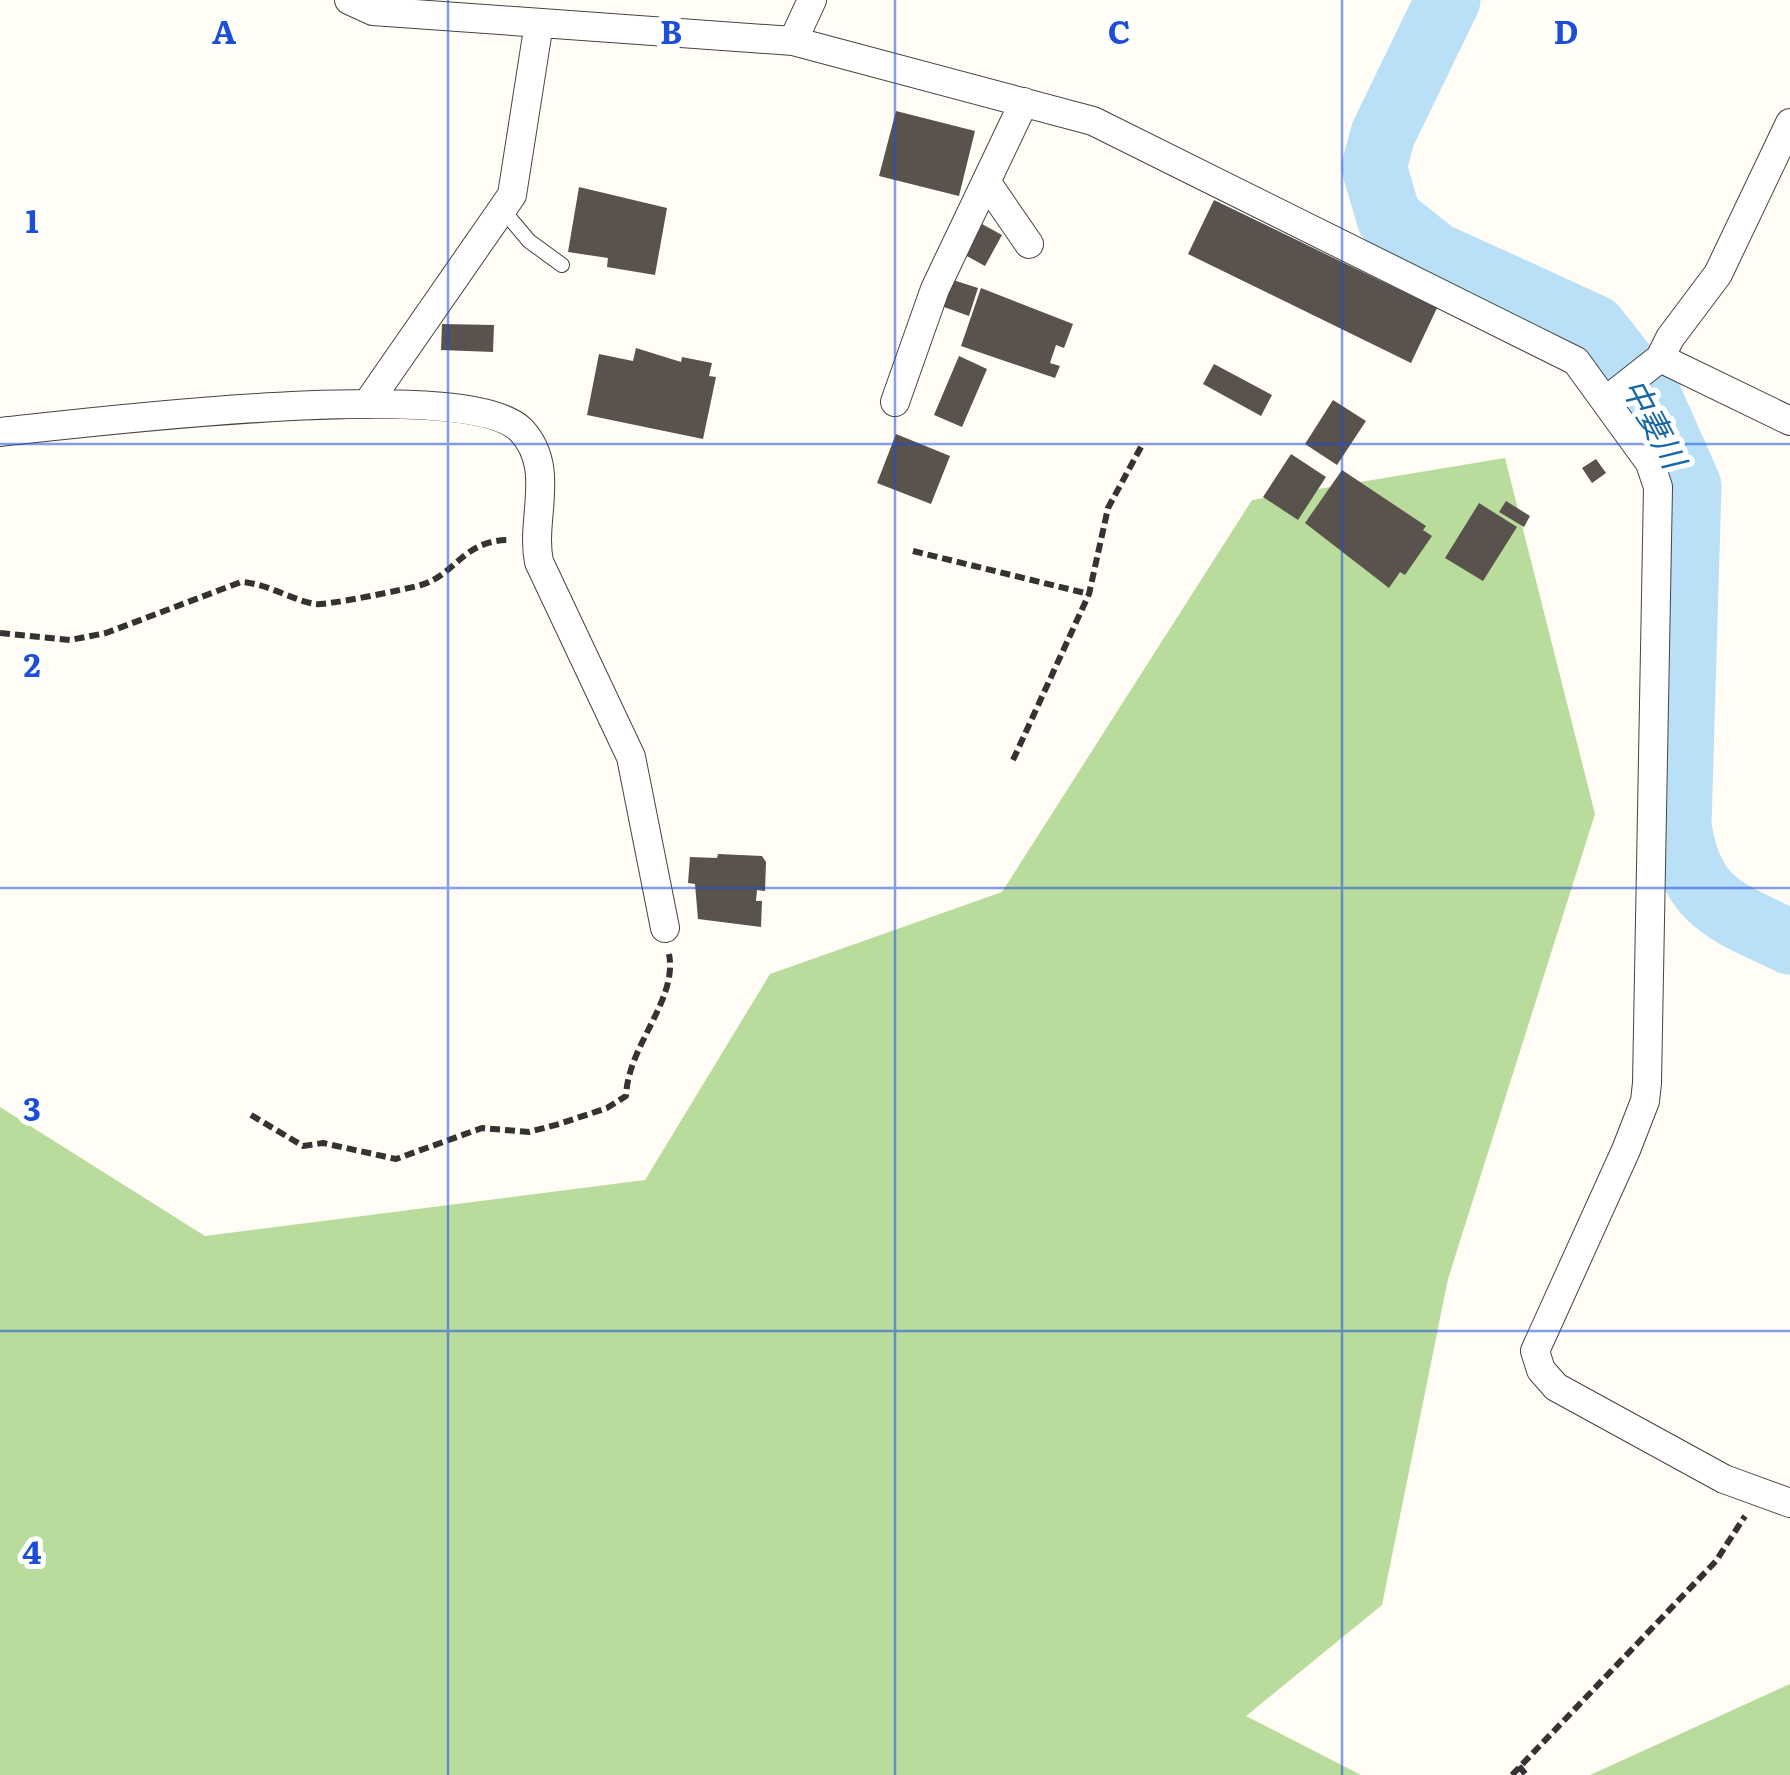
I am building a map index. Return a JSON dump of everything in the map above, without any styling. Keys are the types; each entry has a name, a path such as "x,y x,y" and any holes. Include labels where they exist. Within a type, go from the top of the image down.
{"street":[{"path":"349,0 373,12 793,41 1093,120 1550,344 1576,361 1613,395 1650,463 1658,487 1646,1101 1535,1351 1541,1370 1556,1387 1759,1494 1790,1503"},
{"path":"793,41 812,0"},
{"path":"366,404 512,195 539,23"},
{"path":"895,402 935,289 1024,102"},
{"path":"1613,395 1652,365 1718,274 1790,123"},
{"path":"987,183 1029,244"},
{"path":"1652,365 1790,421"},
{"path":"0,432 144,417 366,404 498,416 520,429 533,448 541,475 541,508 534,539 559,608 581,643 632,757 665,928"}],"lane":[{"path":"502,209 529,241 562,265"}],"path":[{"path":"1014,760 1089,594 1108,508 1141,447"},
{"path":"0,633 70,640 106,633 241,582 262,584 317,605 334,603 424,584 470,548 488,540 534,539"},
{"path":"913,551 1089,594"},
{"path":"251,1115 303,1146 323,1143 396,1159 482,1128 530,1132 606,1108 626,1096 627,1076 641,1037 668,988 671,963 665,928"},
{"path":"1512,1775 1716,1561 1759,1494"},
{"path":"1519,1766 1526,1775"}],"green space":[{"path":"1505,458 1595,814 1448,1279 1382,1605 1246,1716 1361,1775 0,1775 0,1107 205,1236 645,1180 770,974 1002,892 1252,500"},
{"path":"1790,1684 1790,1775 1590,1775"}],"building":[{"path":"896,111 975,131 959,196 879,176"},
{"path":"579,187 667,208 655,275 607,267 608,258 568,252"},
{"path":"1214,200 1437,308 1411,363 1188,254"},
{"path":"982,224 1002,235 985,266 965,255"},
{"path":"953,280 978,288 969,316 944,307"},
{"path":"981,288 1073,324 1064,348 1056,345 1050,363 1060,366 1055,378 961,346"},
{"path":"442,324 494,325 493,352 441,350"},
{"path":"636,348 681,362 682,357 712,363 709,376 716,377 703,439 587,415 599,354 633,361"},
{"path":"959,356 987,369 962,427 934,415"},
{"path":"1214,364 1272,395 1261,416 1203,384"},
{"path":"1333,400 1366,421 1337,465 1305,444"},
{"path":"896,434 950,456 931,504 877,483"},
{"path":"1291,454 1326,477 1298,520 1263,497"},
{"path":"1596,459 1606,473 1592,483 1582,468"},
{"path":"1342,470 1426,526 1423,530 1432,536 1405,575 1400,572 1389,588 1305,523"},
{"path":"1506,501 1530,516 1524,527 1499,512"},
{"path":"1479,503 1517,527 1483,581 1445,558"},
{"path":"718,854 762,856 766,862 765,891 757,890 756,901 762,901 761,927 698,919 695,884 688,883 690,857 717,858"}],"waterway":[{"name":"中妻川","path":"1448,0 1383,134 1374,167 1389,218 1434,254 1594,327 1650,398 1689,486 1679,825 1684,851 1692,872 1715,901 1747,922 1790,942"}]}
